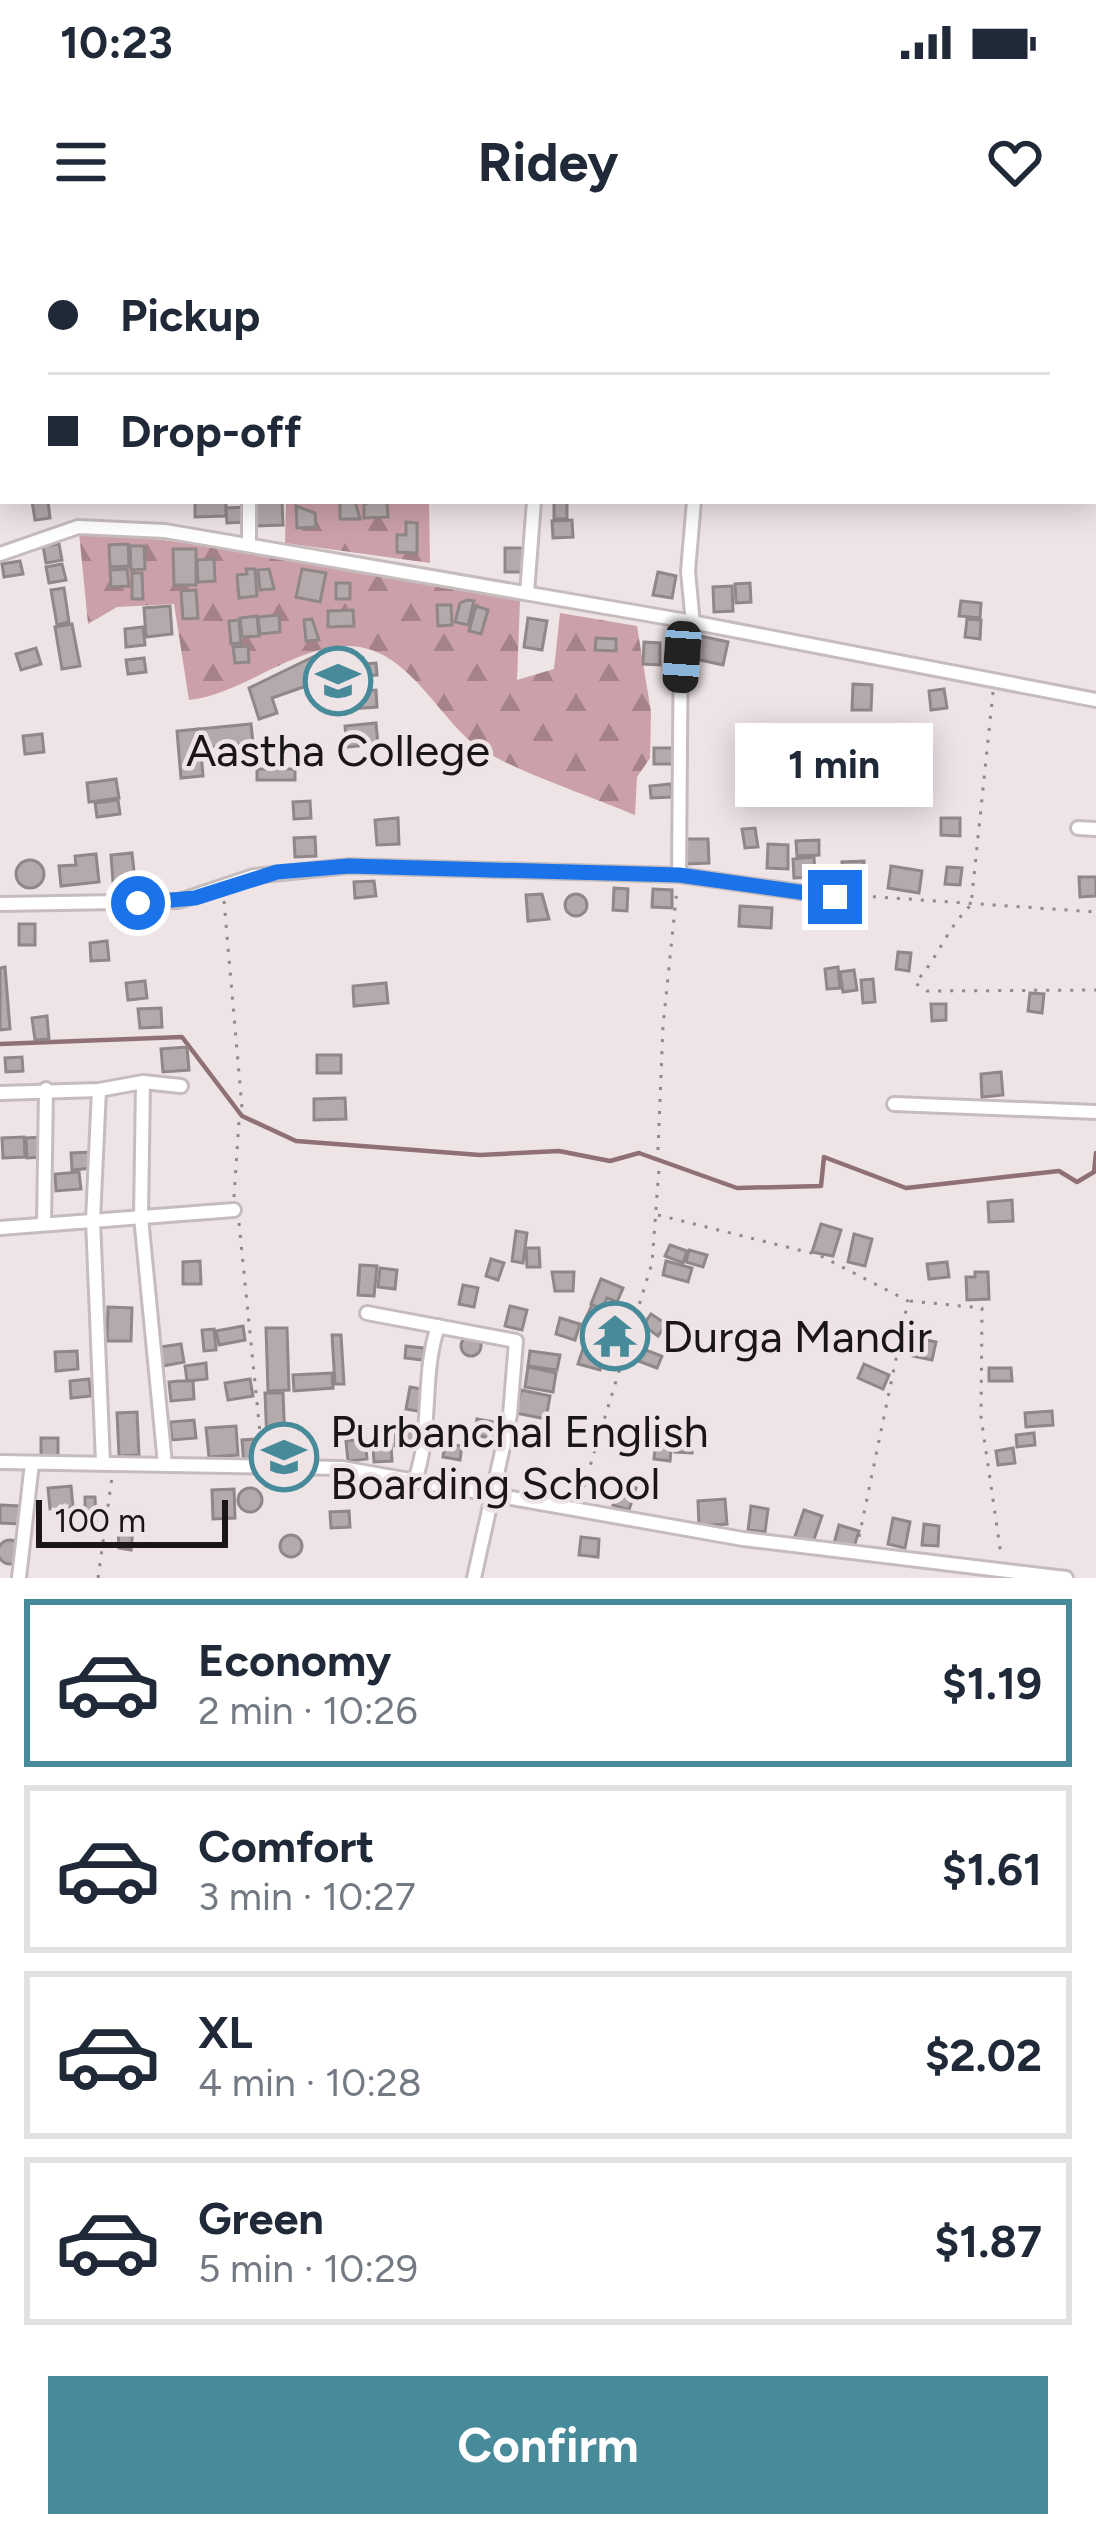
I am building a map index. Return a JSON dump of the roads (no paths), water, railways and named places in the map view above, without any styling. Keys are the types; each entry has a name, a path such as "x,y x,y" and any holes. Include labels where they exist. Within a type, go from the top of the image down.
{"street":[{"path":"249,504 250,544"},
{"path":"527,593 534,504"},
{"path":"679,875 694,504"},
{"path":"0,554 44,536 98,526 250,544 1096,700"},
{"path":"1078,828 1096,829"},
{"path":"0,904 179,901 277,872 349,866 679,875 835,897"},
{"path":"143,1082 141,1217 165,1464"},
{"path":"0,1093 99,1090 143,1082 181,1086"},
{"path":"44,1224 46,1089"},
{"path":"99,1090 93,1220 108,1463"},
{"path":"894,1104 1096,1112"},
{"path":"0,1228 234,1210"},
{"path":"367,1313 516,1341 510,1415 474,1578"},
{"path":"415,1480 430,1407 426,1380 439,1326"},
{"path":"0,1462 342,1468 743,1539 1066,1578"},
{"path":"19,1578 32,1463"}],"waterway":[{"path":"0,1044 182,1037 242,1116 296,1141 480,1155 559,1151 610,1161 639,1153 737,1188 821,1186 824,1157 906,1188 1059,1171 1077,1182 1094,1172 1096,1153"}],"place":[{"name":"Aastha College","path":"338,681"},
{"name":"Durga Mandir","path":"615,1336"},
{"name":"Purbanchal English Boarding School","path":"284,1457"}]}
